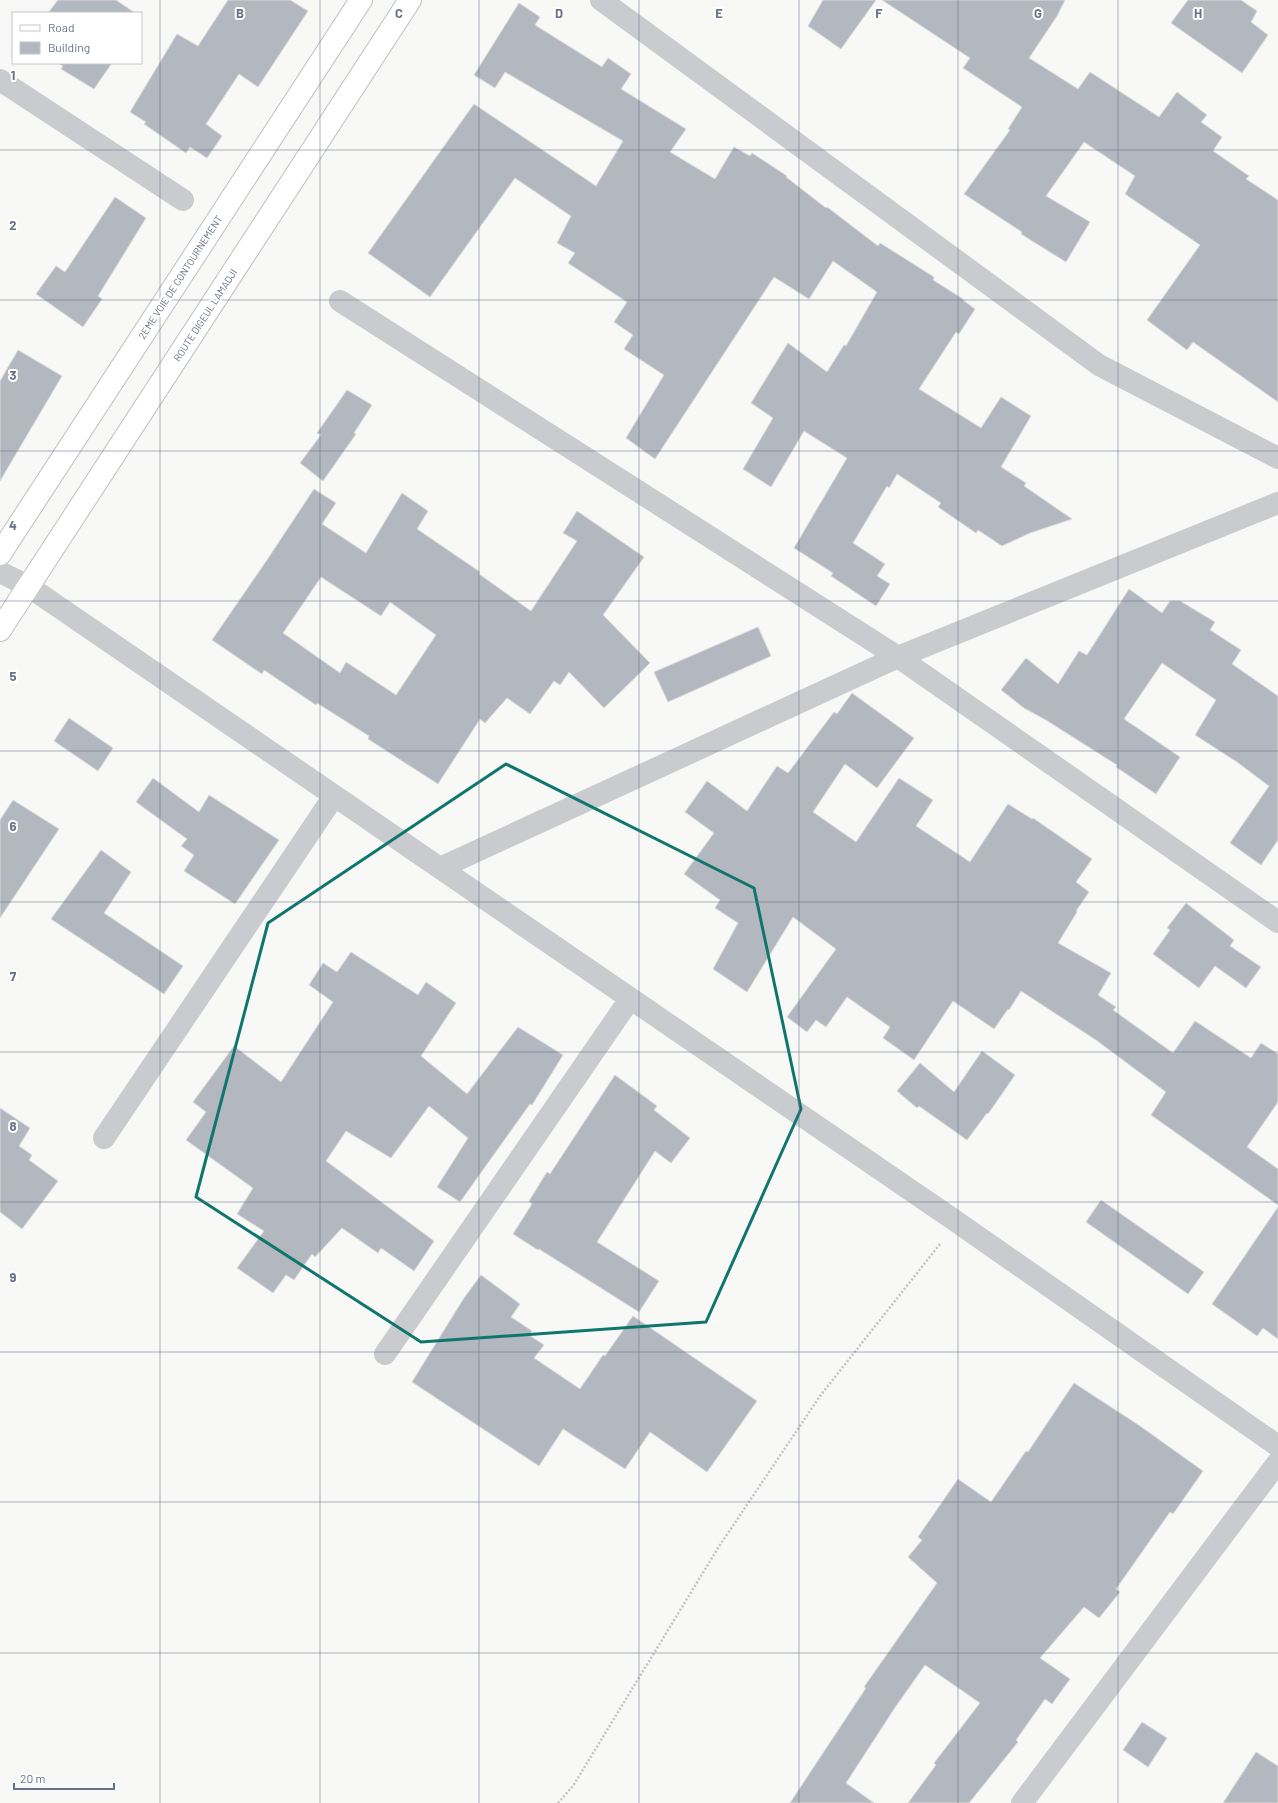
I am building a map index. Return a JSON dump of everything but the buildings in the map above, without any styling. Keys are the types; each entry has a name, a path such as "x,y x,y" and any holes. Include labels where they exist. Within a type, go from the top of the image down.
{"main road":[{"name":"2EME VOIE DE CONTOURNEMENT","path":"0,554 361,0"},
{"name":"ROUTE DIGEUL LAMADJI","path":"0,630 410,0"}],"street":[{"path":"601,0 1099,365 1278,458"},
{"path":"0,80 183,200"},
{"path":"340,300 898,657 1278,922"},
{"path":"440,868 898,657 1278,503"},
{"path":"0,572 28,586 957,1222 1278,1446"},
{"path":"104,1138 334,796"},
{"path":"385,1354 630,999"},
{"path":"1022,1803 1278,1462"}],"path":[{"path":"558,1803 573,1786 718,1548 820,1396 957,1222"}],"highlighted area":[{"path":"506,764 754,888 801,1109 706,1322 421,1342 196,1197 268,923"}]}
